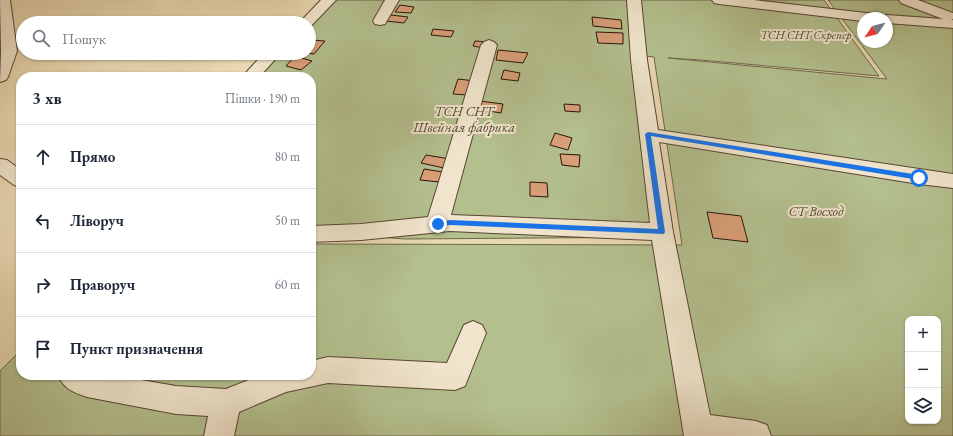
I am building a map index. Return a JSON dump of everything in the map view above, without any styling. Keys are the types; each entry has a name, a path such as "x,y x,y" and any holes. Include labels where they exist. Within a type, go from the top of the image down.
{"street":[{"path":"0,77 9,51 3,0"},
{"path":"313,16 330,0"},
{"path":"380,21 392,0"},
{"path":"634,0 639,60 662,232 698,432 756,436"},
{"path":"719,0 857,16"},
{"path":"906,0 953,18"},
{"path":"893,19 953,24"},
{"path":"438,224 490,45"},
{"path":"255,72 266,60"},
{"path":"648,134 919,178 953,181"},
{"path":"0,166 16,177"},
{"path":"316,234 361,232 450,223 662,232"},
{"path":"316,373 328,370 454,377 473,333"},
{"path":"80,380 86,384 168,399 226,403 282,380"},
{"path":"219,436 226,403"}],"green space":[{"name":"ТСН СНТ Швейная фабрика","path":"332,0 631,0 673,237 405,239 316,232 316,72 261,72 273,60 316,60 316,16"},
{"name":"СТ Восход","path":"638,0 824,0 857,46 857,48 859,48 879,76 668,58 887,79 864,48 893,48 893,12 857,12 857,39 828,0 898,0 953,18 953,436 0,436 0,371 16,355 16,380 316,380 316,244 682,245 654,57 644,56"},
{"path":"902,0 953,0 953,17"}],"building":[{"path":"400,5 414,7 411,13 395,12"},
{"path":"391,15 408,17 404,23 386,21"},
{"path":"592,17 621,20 622,29 593,26"},
{"path":"433,29 454,31 451,37 431,35"},
{"path":"596,32 623,33 623,44 598,43"},
{"path":"316,40 325,41 316,52"},
{"path":"475,41 487,42 484,48 473,46"},
{"path":"498,50 528,53 523,63 496,60"},
{"path":"291,60 312,61 301,70 286,66"},
{"path":"504,70 520,73 518,81 501,79"},
{"path":"458,79 475,81 468,95 453,94"},
{"path":"480,101 503,104 501,113 477,109"},
{"path":"564,104 580,105 580,112 565,111"},
{"path":"555,133 572,138 568,150 550,145"},
{"path":"560,154 580,155 579,167 562,165"},
{"path":"426,155 450,159 444,168 421,163"},
{"path":"424,169 443,172 440,182 420,180"},
{"path":"530,182 547,183 548,197 530,196"},
{"path":"707,212 741,216 748,242 713,238"}],"route":[{"path":"438,224 450,223 592,228 662,232 648,134 919,178"}],"park label":[{"name":"ТСН СНТ Скрепер","path":"806,35"}]}
